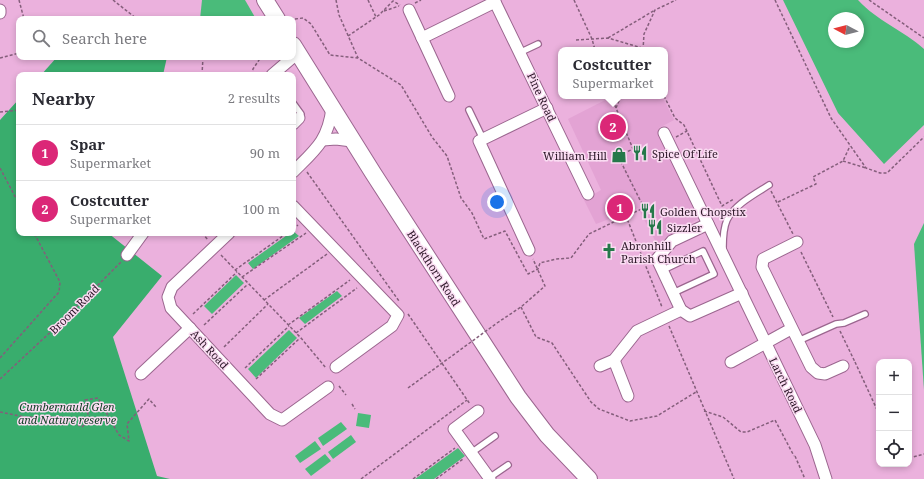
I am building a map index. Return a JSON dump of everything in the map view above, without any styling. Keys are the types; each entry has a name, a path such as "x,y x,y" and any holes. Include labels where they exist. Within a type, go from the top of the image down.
{"street":[{"path":"265,0 275,16"},
{"path":"275,0 277,16"},
{"path":"422,38 495,1"},
{"name":"Pine Road","path":"495,1 521,52 588,194"},
{"path":"405,8 422,38 449,96"},
{"name":"Blackthorn Road","path":"296,56 332,108 518,397 547,435 589,479"},
{"path":"275,72 287,60"},
{"path":"296,169 323,140 328,132 332,108"},
{"path":"529,250 479,141 547,108"},
{"name":"Larch Road","path":"664,133 815,445 826,479"},
{"path":"323,140 336,139 352,141"},
{"path":"296,209 398,315 392,326 332,370"},
{"path":"708,224 672,241 657,259 681,310 690,316 742,293"},
{"path":"127,254 141,236"},
{"name":"Ash Road","path":"226,236 172,287 168,297 171,308 270,414 282,420 332,385"},
{"path":"797,242 764,259 762,267 791,329 811,367 818,374 825,374 844,366"},
{"path":"600,366 614,360 637,331 681,310"},
{"path":"141,374 190,328"},
{"path":"731,362 791,329"},
{"path":"614,360 628,396"},
{"path":"477,412 454,429 489,478"}],"lane":[{"path":"521,52 538,44"},
{"path":"296,107 301,114 296,121"},
{"path":"469,110 483,139"},
{"path":"723,254 724,232 727,220 737,208 769,185"},
{"path":"663,270 704,251 714,274 673,293"},
{"path":"798,341 836,324 844,323 865,314"},
{"path":"471,453 495,436"},
{"path":"489,478 508,465"}],"path":[{"path":"19,0 23,16"},
{"path":"113,0 133,16"},
{"path":"336,0 339,15 358,58"},
{"path":"368,0 376,17"},
{"path":"574,0 594,47"},
{"path":"608,38 655,10 676,0"},
{"path":"775,0 831,118 866,168"},
{"path":"869,0 924,38"},
{"path":"348,36 376,17 393,2 405,8"},
{"path":"382,12 405,8"},
{"path":"642,47 644,34 655,10"},
{"path":"296,19 303,18 311,24 330,55 358,58 402,85 432,137 447,156 461,198 472,213 484,239 505,231 528,274 538,269 540,263 556,258 571,258"},
{"path":"576,40 608,38 636,47"},
{"path":"0,58 16,54"},
{"path":"202,72 203,60"},
{"path":"252,72 259,60"},
{"path":"612,99 633,149 618,156 644,208 626,216"},
{"path":"616,108 620,99"},
{"path":"666,99 675,118 684,125 722,206 735,199"},
{"path":"0,112 16,110"},
{"path":"842,161 880,173 886,173 924,137"},
{"path":"777,202 816,184 813,177 842,161 850,146"},
{"path":"0,168 16,198"},
{"path":"296,169 400,302"},
{"path":"769,185 876,408"},
{"path":"242,277 314,228"},
{"path":"0,358 59,292 60,282 36,236"},
{"path":"193,314 236,271 283,236"},
{"path":"214,247 332,370"},
{"path":"264,300 335,249"},
{"path":"408,388 497,323 522,307 545,286 529,250"},
{"name":"Broom Road","path":"0,379 58,326 127,254"},
{"path":"245,368 289,326 358,274"},
{"path":"296,333 366,282"},
{"path":"204,325 248,284"},
{"path":"224,347 268,304"},
{"path":"522,307 536,337 552,343 591,402 599,410 630,421 646,419 657,416 696,392"},
{"path":"405,309 467,400 477,412"},
{"path":"256,379 300,338"},
{"path":"844,366 855,362"},
{"path":"332,385 346,395"},
{"path":"0,412 25,417 63,417 82,427 88,419 85,400 98,398 119,435 129,441 127,424 149,399 156,407"},
{"path":"361,479 467,400"},
{"path":"352,404 355,410"},
{"path":"704,411 723,417 741,432 747,432 775,420 805,479"},
{"path":"413,479 463,442"},
{"path":"436,479 471,453"},
{"path":"912,457 924,454"}],"shaded area":[{"path":"607,99 664,99 674,120 659,128 701,217 657,244 638,208 596,224 584,200 601,190 568,119"}],"green space":[{"path":"202,0 245,0 254,16 200,16"},
{"path":"783,0 858,0 873,14 908,36 924,49 924,125 884,164 838,113"},
{"path":"54,60 166,60 164,72 44,72"},
{"name":"Cumbernauld Glen and Nature reserve","path":"16,102 16,236 112,236 162,276 113,337 157,476 170,479 0,479 0,120"},
{"path":"924,223 924,390 914,244"},
{"path":"296,234 299,236 253,269 248,263 286,236 296,236"},
{"path":"236,275 244,283 212,314 204,306"},
{"path":"337,291 342,296 305,324 299,318"},
{"path":"289,330 297,338 256,378 248,369"},
{"path":"358,413 371,415 369,428 356,426"},
{"path":"341,422 347,429 323,446 318,438"},
{"path":"351,435 356,442 333,459 328,452"},
{"path":"315,441 321,449 300,463 295,456"},
{"path":"458,448 465,456 434,479 415,479"},
{"path":"325,454 331,461 311,476 305,469"}],"place":[{"name":"Costcutter","path":"613,127"},
{"name":"Spice Of Life","path":"640,153"},
{"name":"William Hill","path":"619,155"},
{"name":"Spar","path":"620,208"},
{"name":"Golden Chopstix","path":"648,211"},
{"name":"Sizzler","path":"655,227"},
{"name":"Abronhill Parish Church","path":"609,251"}]}
